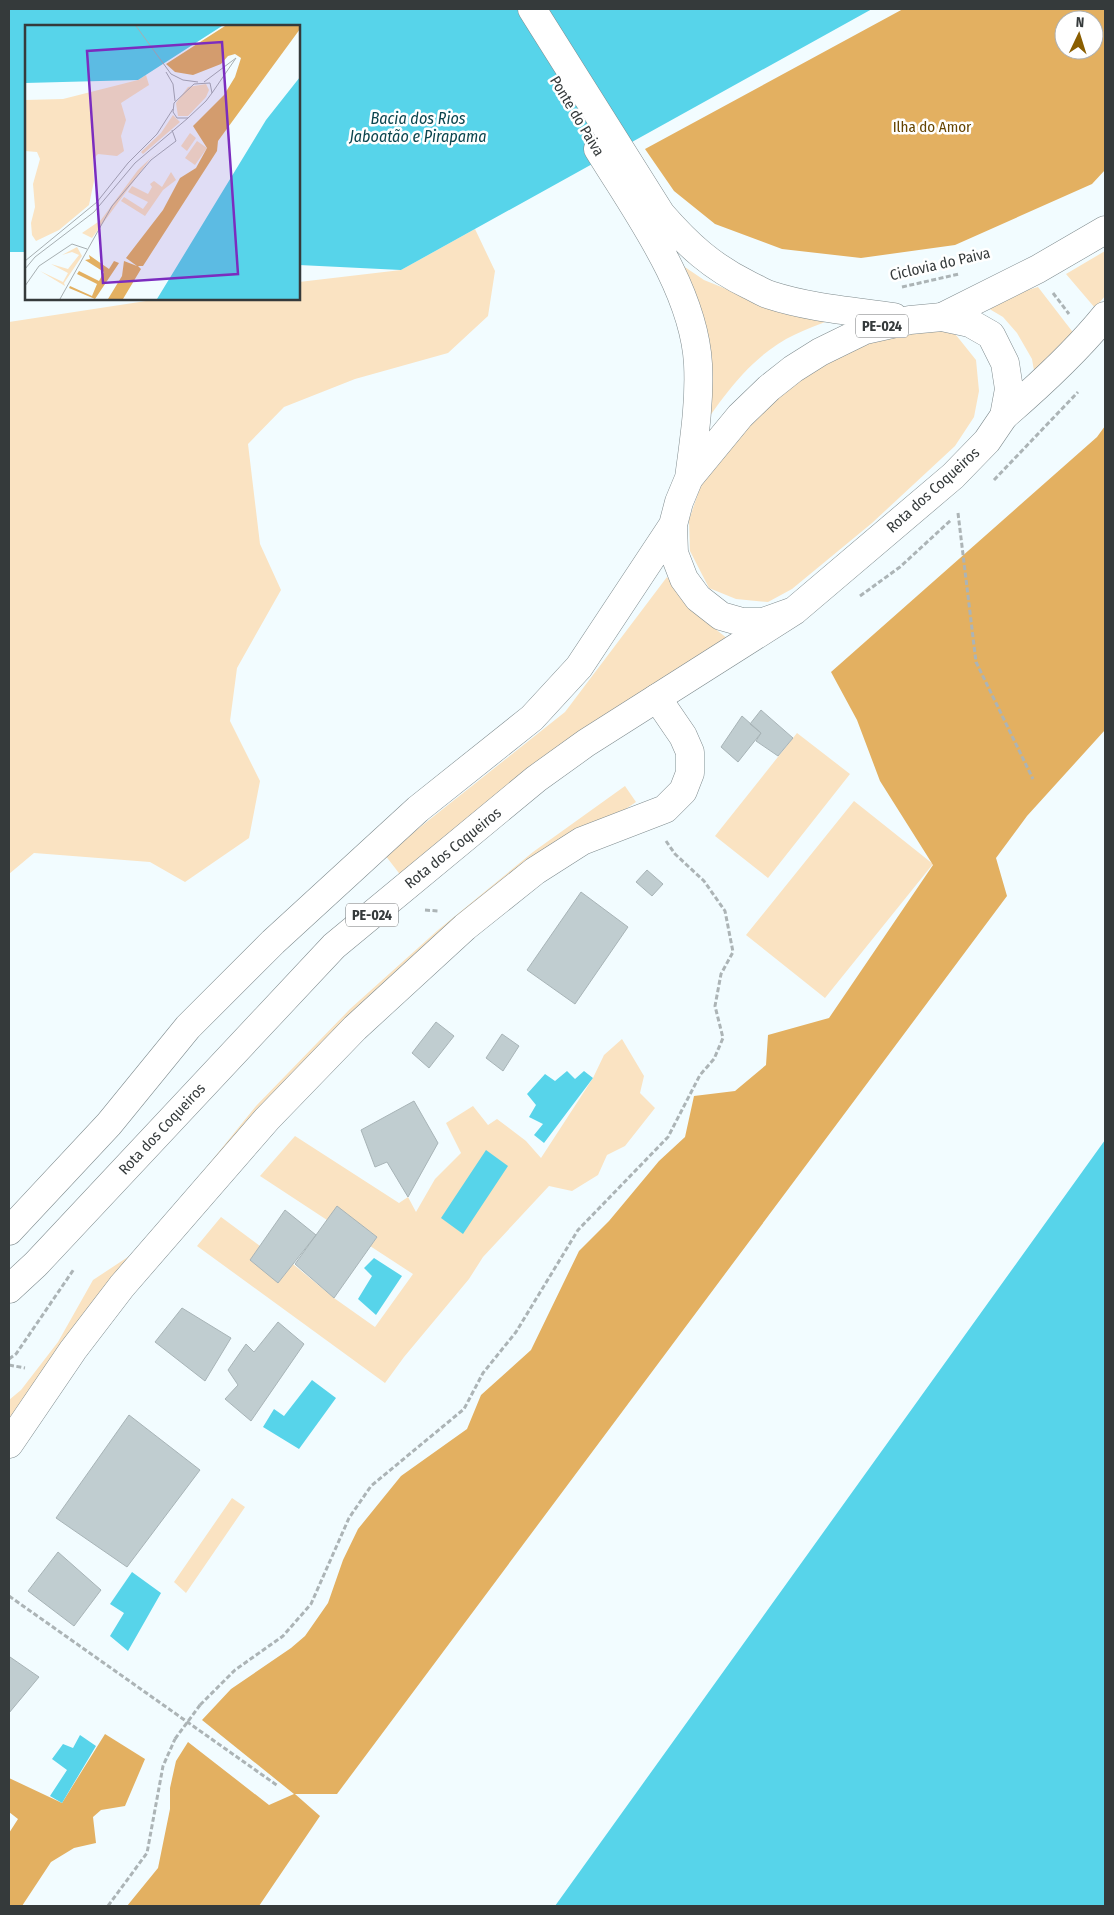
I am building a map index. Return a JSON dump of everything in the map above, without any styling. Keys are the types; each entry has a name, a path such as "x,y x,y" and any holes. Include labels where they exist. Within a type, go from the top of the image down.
{"main road":[{"name":"Ponte do Paiva","path":"512,9 652,218"},
{"name":"Ponte do Paiva","path":"532,9 652,218"},
{"name":"Rota dos Coqueiros","path":"652,218 681,236 724,273 769,295 824,308 910,320"},
{"name":"Rota dos Coqueiros","path":"652,218 689,316 698,363 697,416 689,478 679,502 673,525 674,553 684,579 698,598 721,616 742,622 763,622 794,610"},
{"path":"942,317 1038,270 1105,230"},
{"path":"1004,416 1048,378 1087,338 1105,316"},
{"name":"Rota dos Coqueiros","path":"9,1289 43,1256 334,946 536,779 586,743 794,610 953,476 986,442 1004,416 1009,389 1005,363 992,335 970,324 942,317 910,320 865,330 820,352 793,369 769,388 740,416 689,478"},
{"name":"Rota dos Coqueiros","path":"9,1231 109,1124 188,1028 273,942 418,809 532,718 579,667 673,525"},
{"path":"9,1444 73,1350 122,1286 267,1119 355,1028 465,926 535,871 582,841 665,809 683,791 690,773 690,752 683,736 657,698"}],"path":[{"path":"1038,270 1087,338"},
{"name":"Ciclovia do Paiva","path":"893,288 901,288 964,273"},
{"path":"958,513 976,662 1033,779"},
{"path":"108,1906 147,1853 164,1766 175,1739 200,1705 235,1670 283,1636 311,1604 349,1518 371,1486 464,1409 483,1373 516,1332 578,1230 668,1137 700,1075 714,1059 723,1038 715,1006 722,974 732,952 725,911 704,881 675,854 648,816"},
{"path":"9,1365 27,1368"},
{"path":"9,1596 278,1786"}],"shaded area":[{"path":"475,229 495,271 488,316 448,353 355,379 284,407 248,444 260,544 281,590 237,668 230,721 260,781 249,838 185,882 150,862 34,853 9,874 9,322 152,300 300,300 300,282 401,270"},
{"path":"1105,251 1105,296 1095,308 1066,274"},
{"path":"673,259 704,280 756,301 848,313 795,335 765,354 730,389 691,444 692,403"},
{"path":"1038,287 1075,335 1036,382 1032,359 1017,333 1003,317 981,304"},
{"path":"930,322 956,335 976,360 979,391 974,417 955,446 872,523 792,589 768,602 736,599 709,588 690,551 689,520 705,473 810,353"},
{"path":"667,577 699,616 728,639 402,877 385,855 565,712"},
{"path":"797,733 850,774 768,878 715,836"},
{"path":"625,786 636,802 459,922 9,1426 9,1400 21,1390 58,1342 93,1280 140,1249 256,1106 350,1009 438,930 533,852"},
{"path":"854,801 933,864 825,998 746,935"},
{"path":"622,1039 644,1076 640,1093 655,1108 625,1146 607,1155 598,1175 572,1191 549,1186 483,1257 469,1279 404,1357 385,1383 197,1246 221,1217 260,1246 278,1283 293,1264 334,1298 375,1327 413,1274 370,1246 377,1237 337,1207 327,1220 260,1176 295,1136 399,1203 408,1197 416,1212 435,1179 461,1153 446,1123 473,1106 488,1125 497,1119 526,1141 541,1158 593,1078 604,1055"},
{"path":"232,1498 245,1507 186,1593 174,1582"}],"green space":[{"name":"Ilha do Amor","path":"903,9 1105,9 1105,170 1092,184 955,245 861,258 782,249 715,224 674,191 645,149"},
{"path":"1105,426 1105,730 1027,816 996,858 1007,896 337,1794 295,1794 320,1816 259,1906 127,1906 158,1868 170,1809 170,1788 176,1761 188,1742 269,1805 294,1794 202,1720 231,1689 291,1648 305,1636 328,1603 343,1560 358,1529 401,1476 467,1429 481,1395 531,1350 579,1251 609,1221 659,1161 685,1137 694,1096 735,1091 766,1065 768,1035 829,1018 933,865 880,781 857,720 831,672 1097,437"},
{"path":"105,1734 145,1759 125,1806 101,1810 93,1817 96,1843 74,1848 51,1862 22,1906 9,1906 9,1833 18,1819 9,1812 9,1778 62,1803"}],"water":[{"name":"Bacia dos Rios Jaboatão e Pirapama","path":"9,9 872,9 401,270 300,265 300,25 25,25 25,252 9,252"},
{"path":"567,1071 575,1079 584,1071 593,1078 544,1143 534,1135 543,1124 529,1117 536,1105 527,1094 545,1074 555,1081"},
{"path":"1105,1140 1105,1906 555,1906"},
{"path":"486,1150 508,1166 463,1234 441,1218"},
{"path":"374,1258 402,1276 376,1315 358,1299 372,1276 364,1268"},
{"path":"312,1380 336,1398 299,1449 263,1427 274,1409 284,1416"},
{"path":"132,1572 161,1593 128,1651 110,1636 124,1613 110,1604"},
{"path":"80,1735 96,1746 62,1803 50,1796 67,1770 52,1759 63,1744 73,1748"}],"building":[{"path":"761,710 793,738 778,756 756,741 761,733 750,724"},
{"path":"742,716 761,733 738,762 721,747"},
{"path":"647,870 663,884 652,896 636,882"},
{"path":"581,892 628,927 575,1004 527,970"},
{"path":"436,1022 454,1036 429,1068 412,1053"},
{"path":"502,1034 519,1046 503,1071 486,1058"},
{"path":"414,1101 438,1143 408,1197 387,1162 375,1167 361,1130"},
{"path":"337,1206 377,1237 334,1298 295,1264"},
{"path":"285,1210 316,1235 278,1283 250,1260"},
{"path":"182,1308 231,1338 205,1381 155,1342"},
{"path":"278,1322 304,1344 251,1421 225,1399 238,1385 228,1370 246,1344 254,1352"},
{"path":"129,1415 200,1470 127,1567 56,1518"},
{"path":"58,1552 101,1590 74,1626 28,1591"},
{"path":"10,1657 39,1677 9,1713 9,1660"}]}
